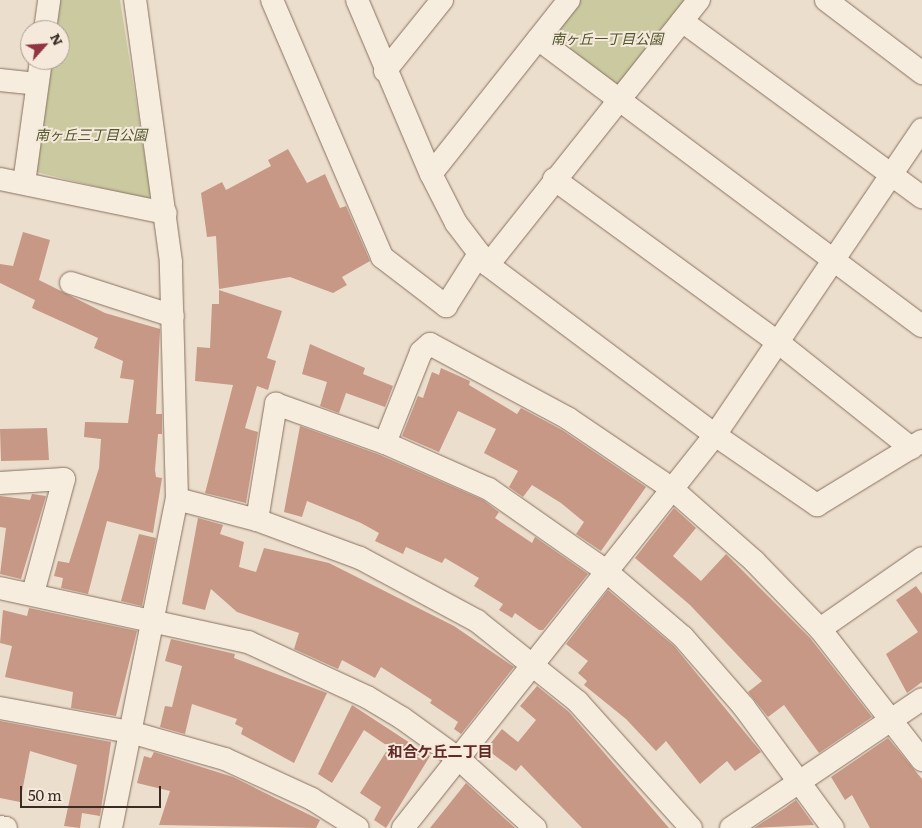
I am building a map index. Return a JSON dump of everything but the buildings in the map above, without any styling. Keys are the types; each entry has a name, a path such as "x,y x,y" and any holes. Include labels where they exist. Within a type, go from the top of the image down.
{"street":[{"path":"46,20 49,0"},
{"path":"111,828 177,499 173,316 166,213 135,0"},
{"path":"272,0 382,257 446,306 554,179 617,97 699,0"},
{"path":"357,0 385,71 431,174 484,259 715,435 817,505 917,444 554,179"},
{"path":"385,71 442,0"},
{"path":"431,174 569,0"},
{"path":"826,0 922,73"},
{"path":"682,21 922,197"},
{"path":"538,39 922,326"},
{"path":"24,183 39,70"},
{"path":"0,80 37,84"},
{"path":"403,828 671,488 715,435 922,129"},
{"path":"0,179 166,213"},
{"path":"71,283 173,316"},
{"path":"385,443 421,352 430,344 569,419 671,488 754,560 820,629 888,722 922,760"},
{"path":"257,520 276,404 385,443 489,489 606,571 683,636 800,782 834,828"},
{"path":"0,482 64,479 33,593"},
{"path":"177,499 257,520 360,558 476,621 578,702 692,828"},
{"path":"820,629 919,567"},
{"path":"0,588 33,593 248,642 367,696 459,759 535,828"},
{"path":"731,828 922,699"},
{"path":"0,708 130,732 225,759 270,778 358,828"},
{"path":"0,827 6,828"}],"green space":[{"name":"南ヶ丘三丁目公園","path":"59,0 120,0 151,195 147,199 36,172 50,70 70,70 70,20 56,20"},
{"name":"南ヶ丘一丁目公園","path":"577,0 688,0 619,87 550,34"}],"district":[{"name":"和合ケ丘二丁目","path":"440,751"}]}
